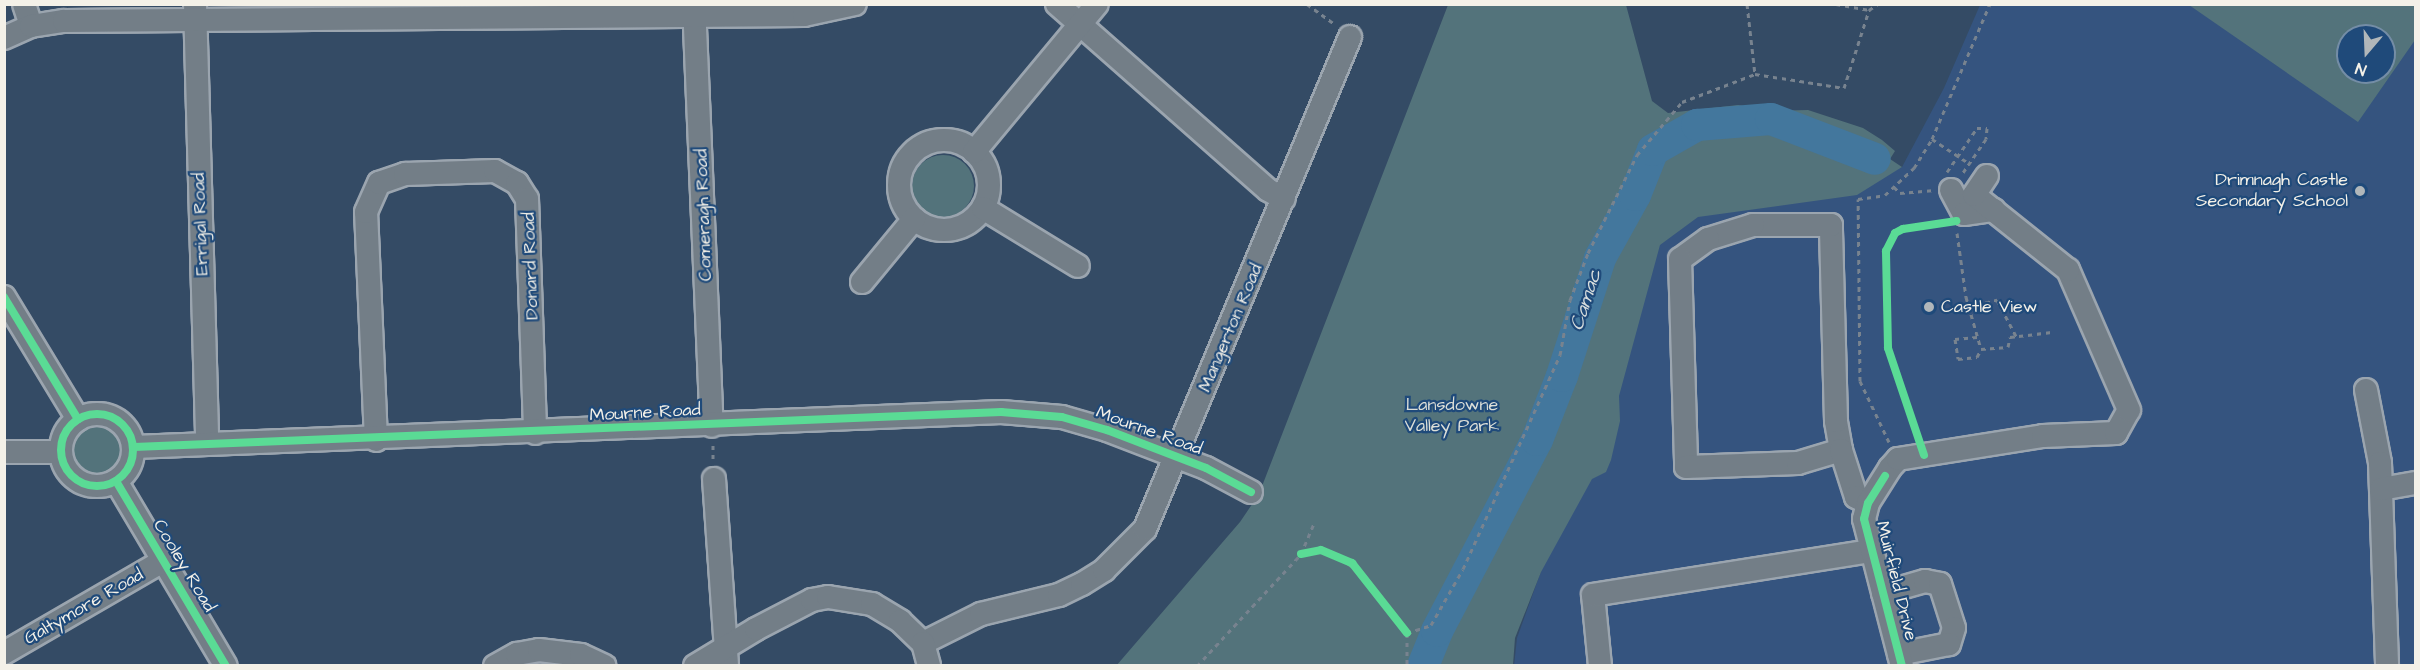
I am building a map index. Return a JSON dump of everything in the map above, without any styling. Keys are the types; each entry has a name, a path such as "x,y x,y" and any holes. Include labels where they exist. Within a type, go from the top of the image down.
{"street":[{"path":"24,4 31,26"},
{"path":"4,38 31,26 64,21 195,12 694,10 804,15 855,4"},
{"path":"1057,4 1284,199"},
{"path":"974,152 1097,4"},
{"name":"Comeragh Road","path":"694,10 712,426"},
{"name":"Errigal Road","path":"195,12 207,444"},
{"name":"Mangerton Road","path":"923,643 981,614 1059,595 1104,570 1144,529 1177,457 1350,37"},
{"path":"944,141 974,152 988,178 983,208 969,223 951,230 932,228 914,219 902,201 899,180 914,152 944,141"},
{"path":"1868,503 1898,459 2043,436 2116,433 2129,410 2068,270 1974,195 1978,170"},
{"name":"Donard Road","path":"376,440 366,212 379,183 405,174 495,171 518,183 527,199 536,433"},
{"path":"1942,187 1960,217 1994,210"},
{"path":"983,208 1078,266"},
{"path":"862,282 914,219"},
{"name":"Muirfield Drive","path":"1843,455 1798,463 1686,467 1680,259 1708,239 1753,225 1831,225 1836,421 1843,455 1856,497 1868,503 1864,519 1900,660"},
{"path":"4,297 78,419"},
{"path":"2366,390 2381,489 2387,665 2400,666"},
{"name":"Mourne Road","path":"134,447 376,440 968,413 1048,415 1107,430 1177,457 1251,492"},
{"path":"91,414 111,416 127,428 134,447 129,467 116,481 100,486 84,484 70,475 60,452 67,429 78,419 91,414"},
{"path":"4,452 60,452"},
{"path":"714,479 726,656"},
{"name":"Cooley Road","path":"116,481 226,666"},
{"path":"2381,489 2415,483"},
{"path":"1600,666 1593,595 1872,551"},
{"name":"Galtymore Road","path":"4,653 163,561"},
{"path":"1883,593 1925,580 1940,584 1954,628 1949,644 1900,660"},
{"path":"695,666 726,656 812,600 828,597 872,604 900,621 923,643 929,666"},
{"path":"495,666 517,654 539,650 581,655 605,666"}],"path":[{"path":"1307,4 1350,37"},
{"path":"1747,4 1755,74"},
{"path":"1836,4 1869,10"},
{"path":"1407,633 1431,625 1463,569 1560,355 1570,300 1637,155 1682,102 1755,74 1844,88 1869,10 1878,4"},
{"path":"1892,449 1860,381 1858,199 1885,195 1914,168 1932,140 1990,4"},
{"path":"1942,187 1958,156 1977,128 1987,128 1978,170"},
{"path":"1932,140 1978,170"},
{"path":"1894,187 1900,193 1942,187 1978,170"},
{"path":"1960,217 1968,307 1981,349 1977,357 1958,359 1956,339 1977,337"},
{"path":"1968,307 1997,300 2016,336"},
{"path":"1981,349 2008,347 2010,337 2052,333"},
{"path":"712,426 714,479"},
{"path":"1197,666 1301,554 1314,523"},
{"path":"1301,554 1321,550 1352,563 1407,633 1407,666"}],"shaded area":[{"path":"1980,5 2415,5 2415,665 1514,666 1517,638 1667,221 1902,167 1944,88"}],"green space":[{"name":"Lansdowne Valley Park","path":"1448,5 1626,5 1652,101 1668,113 1738,105 1770,111 1808,110 1863,128 1895,151 1890,159 1902,167 1857,195 1698,217 1660,245 1619,396 1620,421 1611,460 1606,472 1592,479 1541,572 1515,638 1513,665 1116,666 1240,522 1259,494"},
{"path":"2189,5 2415,5 2415,40 2396,67 2396,24 2336,24 2336,84 2384,84 2358,122"},
{"path":"943,155 955,157 965,164 972,174 974,186 972,198 965,208 955,215 943,217 931,215 921,208 914,198 912,186 914,174 921,164 931,157"},
{"path":"93,427 103,427 117,434 124,453 117,472 103,479 93,479 83,475 76,468 72,458 72,448 76,438 83,431"}],"waterway":[{"name":"Camac","path":"1423,666 1437,631 1537,440 1562,376 1600,258 1635,195 1653,150 1697,125 1771,119 1875,159"}],"cycle path":[{"path":"1924,455 1888,348 1886,251 1895,233 1903,229 1956,221"},
{"path":"4,297 78,419"},
{"path":"134,447 1001,412 1062,417 1107,430 1206,468 1251,492"},
{"path":"104,414 123,424 131,436 133,450 131,464 123,476 111,484 90,486 71,476 63,464 61,443 71,424 83,416 104,414"},
{"path":"1885,476 1868,503 1864,519 1902,666"},
{"path":"116,481 226,666"},
{"path":"1301,554 1321,550 1352,563 1407,633"}],"place":[{"name":"Drimnagh Castle Secondary School","path":"2360,191"},
{"name":"Castle View","path":"1929,307"}]}
